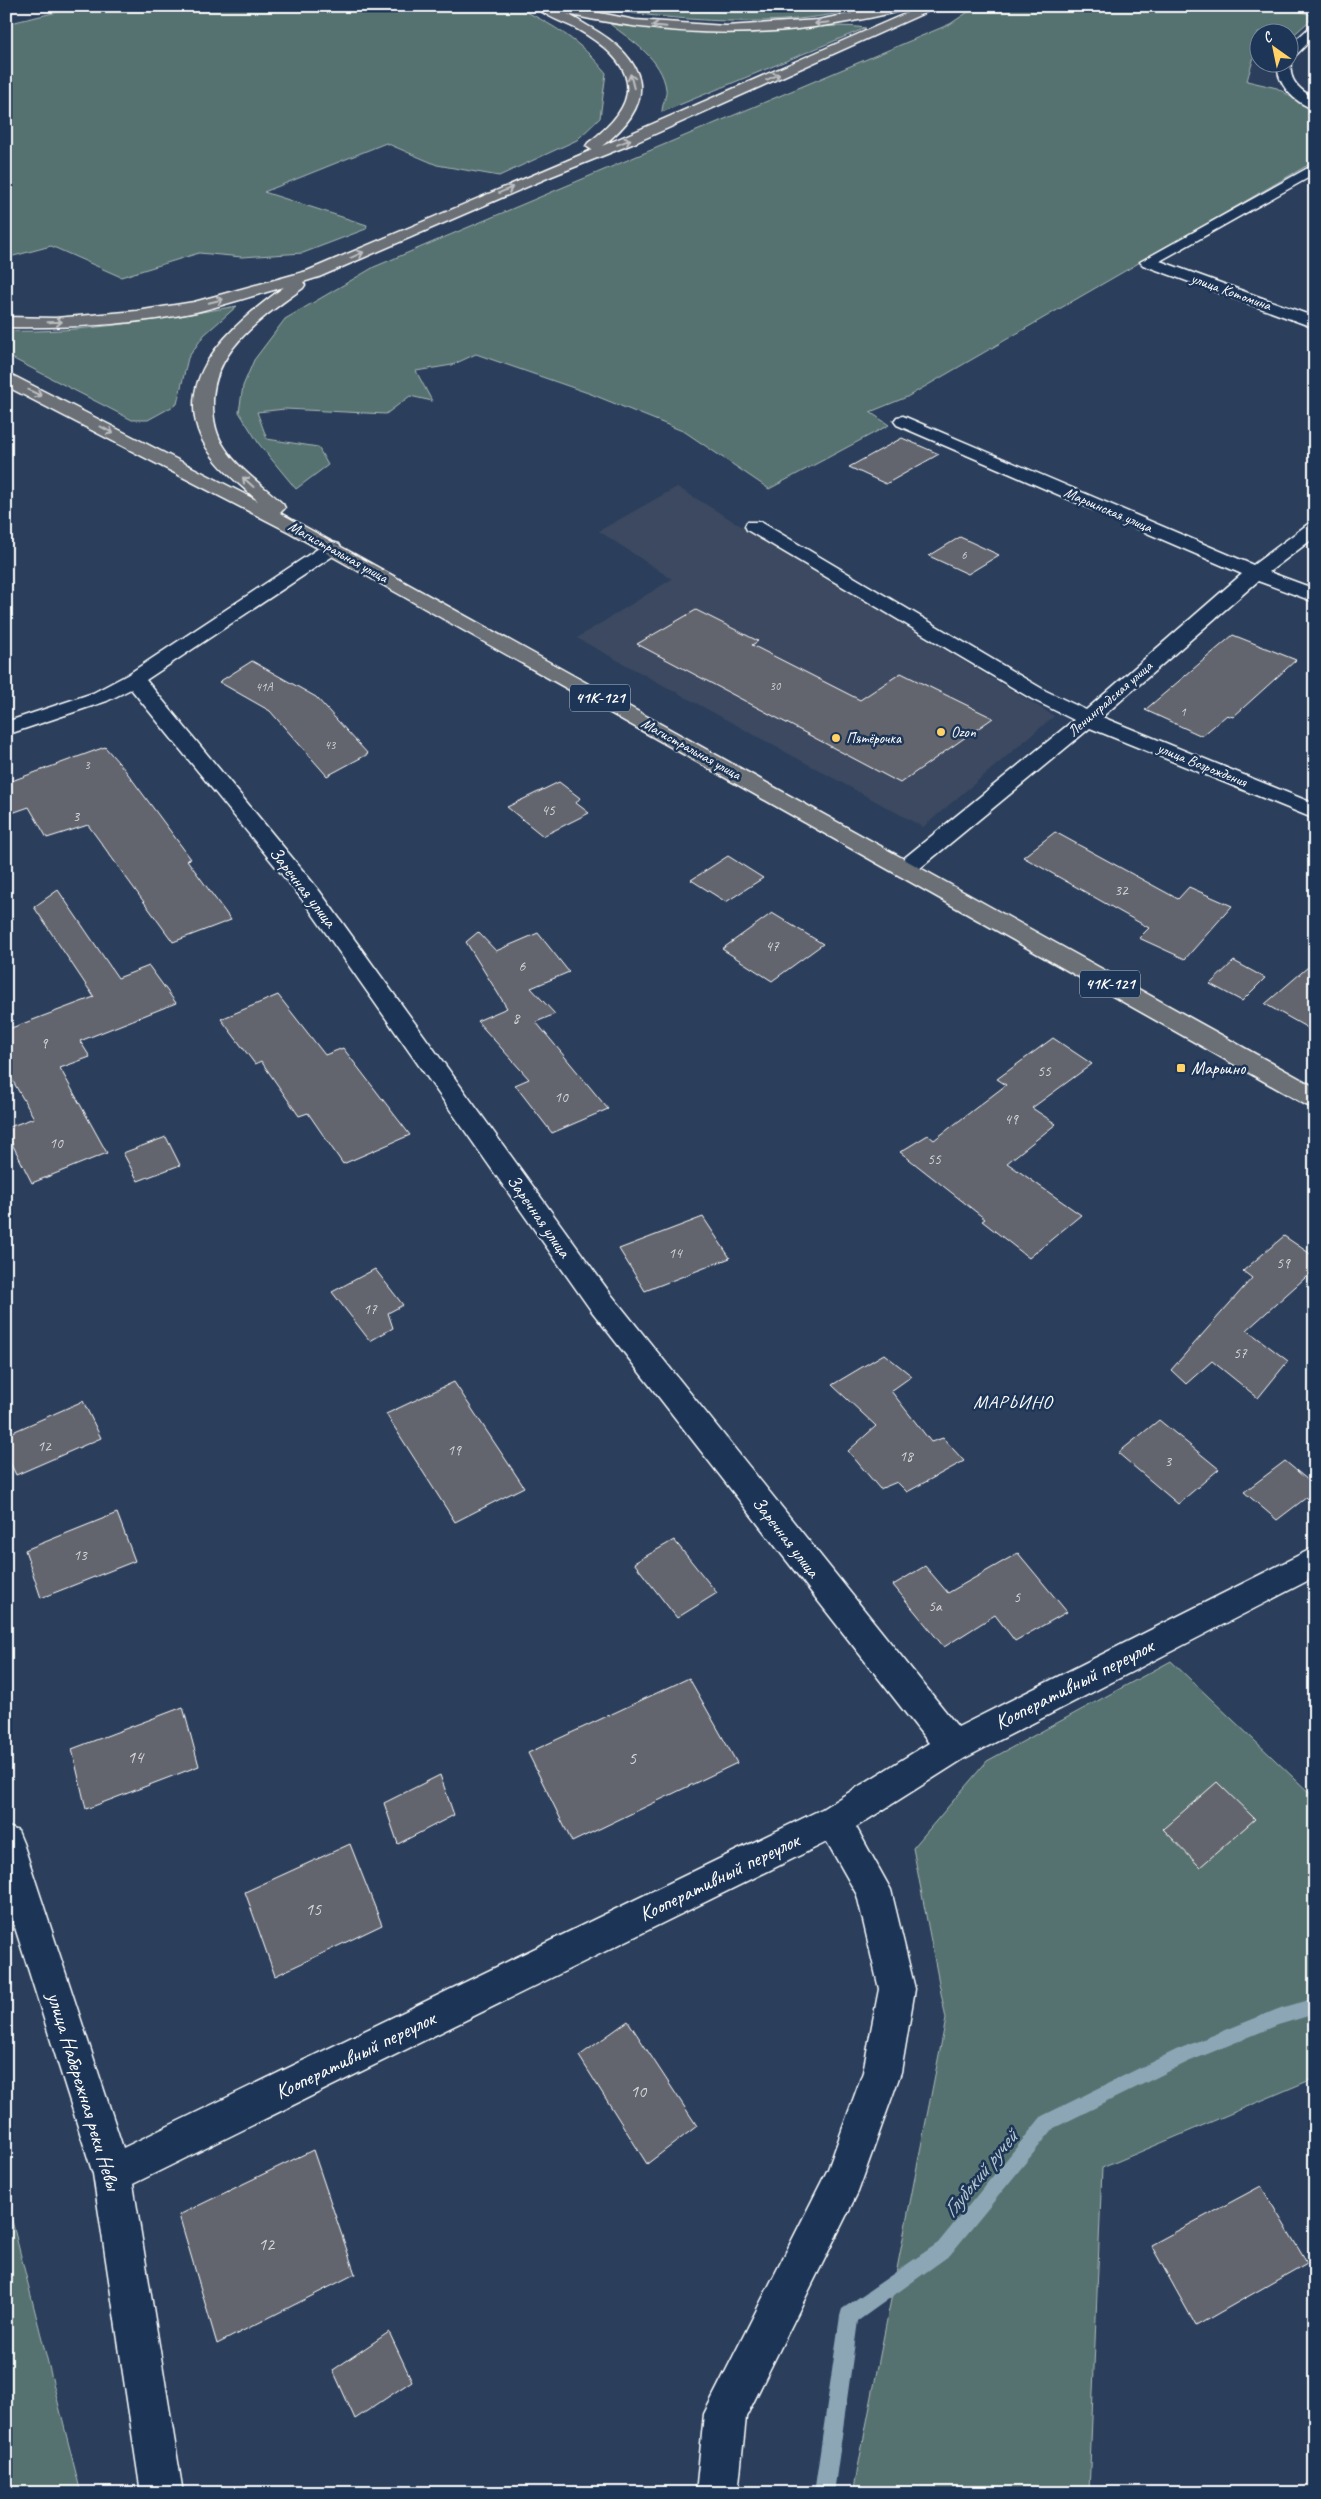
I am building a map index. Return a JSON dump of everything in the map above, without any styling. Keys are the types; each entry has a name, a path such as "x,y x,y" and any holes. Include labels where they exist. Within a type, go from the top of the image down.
{"main road":[{"path":"541,6 617,52 626,63 634,89 630,110 607,137 546,173"},
{"path":"549,6 590,16 643,24 740,29 828,22 904,6"},
{"path":"6,322 55,323 137,316 195,307 313,274 546,173 632,139 934,6"},
{"path":"296,528 218,452 206,431 202,399 207,376 216,359 245,324 313,274"},
{"name":"Магистральная улица","path":"6,379 64,407 296,528 1315,1099"}],"street":[{"path":"1298,46 1315,30"},
{"path":"1285,72 1285,78 1291,88 1315,105"},
{"name":"улица Котомина","path":"1315,168 1148,262 1315,322"},
{"name":"Марьинская улица","path":"903,421 1255,573 1315,596"},
{"name":"улица Возрождения","path":"754,526 1039,695 1088,719 1315,812"},
{"name":"Ленинградская улица","path":"905,869 1088,719 1255,573 1315,528"},
{"path":"6,729 100,697 134,680 332,548"},
{"name":"Заречная улица","path":"134,680 310,894 600,1301 953,1747"},
{"name":"Кооперативный переулок","path":"112,2174 834,1821 953,1747 1315,1560"},
{"path":"717,2493 725,2414 844,2178 882,2072 897,1989 873,1890 834,1821"},
{"name":"улица Набережная реки Невы","path":"6,1844 112,2174 162,2493"}],"shaded area":[{"path":"653,6 823,6 782,11 716,12"},
{"path":"677,487 1054,716 923,827 577,638 672,579 599,531"}],"green space":[{"path":"83,6 514,6 553,26 576,42 606,73 600,118 577,140 499,176 437,165 386,143 264,192 367,225 366,229 303,253 242,257 199,253 121,277 51,246 6,258 6,24"},
{"path":"587,6 653,6 711,11 868,6 836,14 801,19 728,21 655,16"},
{"path":"977,6 1280,6 1315,16 1298,31 1298,22 1248,22 1248,72 1250,72 1247,81 1277,88 1315,112 1315,161 907,397 870,412 889,425 769,489 685,432 591,394 476,354 452,365 416,371 432,401 410,396 386,414 285,409 257,412 267,439 318,447 328,465 296,489 259,444 239,412 243,386 254,360 285,319 374,267 950,24"},
{"path":"610,24 716,33 766,32 838,26 866,28 662,112 666,89 659,69 645,52"},
{"path":"237,306 204,335 188,358 177,404 148,420 132,420 6,355 6,331 64,330 93,327"},
{"path":"1171,1661 1315,1798 1315,2078 1102,2168 1089,2493 853,2493 946,2019 913,1848 987,1761"},
{"path":"6,2197 81,2493 6,2493"}],"building":[{"path":"902,438 939,454 886,484 849,467"},
{"path":"960,537 999,555 968,574 929,556"},
{"path":"696,610 758,641 752,645 860,700 901,673 993,718 900,783 637,644"},
{"path":"1233,635 1296,660 1233,717 1227,715 1202,736 1145,710"},
{"path":"252,661 316,697 368,754 327,776 270,711 219,682"},
{"path":"105,747 125,770 191,859 187,860 231,920 173,942 88,825 47,838 29,807 6,815 6,783"},
{"path":"559,782 580,798 576,803 589,813 543,836 507,807"},
{"path":"1055,832 1178,899 1189,887 1232,906 1185,959 1139,938 1149,928 1023,857"},
{"path":"728,856 763,878 726,902 691,880"},
{"path":"58,890 118,978 149,966 176,1003 80,1041 90,1057 60,1068 107,1153 32,1183 6,1132 6,1128 34,1118 6,1069 6,1030 94,997 34,907"},
{"path":"772,913 823,944 772,981 722,949"},
{"path":"478,932 496,951 538,933 569,972 531,988 555,1014 536,1022 608,1109 552,1133 515,1085 529,1079 477,1021 507,1008 466,942"},
{"path":"1234,961 1265,978 1242,1001 1210,984"},
{"path":"1315,961 1315,1032 1265,1004"},
{"path":"278,995 325,1055 343,1048 410,1135 343,1164 308,1113 299,1116 261,1061 255,1064 221,1019"},
{"path":"1053,1038 1092,1064 1032,1108 1056,1124 1007,1163 1081,1215 1029,1258 982,1221 985,1219 900,1152 928,1135 934,1140 1006,1085 997,1079"},
{"path":"166,1137 180,1165 138,1181 123,1153"},
{"path":"703,1217 730,1258 645,1291 619,1249"},
{"path":"1284,1236 1315,1257 1315,1269 1247,1330 1288,1361 1258,1398 1212,1361 1186,1384 1171,1370 1252,1278 1243,1271"},
{"path":"375,1269 403,1305 388,1313 393,1328 370,1341 332,1292"},
{"path":"884,1354 912,1376 891,1391 931,1442 943,1438 964,1461 907,1492 897,1482 880,1489 848,1451 876,1426 832,1385"},
{"path":"454,1382 524,1487 455,1522 386,1414"},
{"path":"83,1401 101,1438 16,1475 6,1454 6,1435"},
{"path":"1159,1420 1219,1469 1178,1504 1118,1453"},
{"path":"1285,1461 1315,1486 1315,1491 1277,1520 1244,1492"},
{"path":"117,1513 135,1561 41,1598 25,1550"},
{"path":"674,1540 717,1593 677,1618 634,1563"},
{"path":"1018,1553 1067,1612 1015,1641 995,1615 944,1647 893,1585 925,1566 948,1593"},
{"path":"689,1678 737,1763 572,1842 528,1753"},
{"path":"183,1707 199,1766 86,1809 72,1749"},
{"path":"440,1775 454,1815 398,1844 384,1803"},
{"path":"1217,1782 1255,1819 1200,1867 1163,1829"},
{"path":"350,1844 382,1925 275,1976 245,1892"},
{"path":"628,2021 697,2126 647,2164 579,2056"},
{"path":"313,2150 355,2274 217,2344 179,2215"},
{"path":"1261,2186 1307,2263 1196,2326 1151,2245"},
{"path":"389,2332 412,2381 355,2419 333,2370"}],"waterway":[{"name":"Глубокий ручей","path":"824,2493 849,2316 944,2249 1048,2122 1182,2056 1278,2017 1315,2006"}],"place":[{"name":"Ozon","path":"941,732"},
{"name":"Пятёрочка","path":"836,738"},
{"name":"Марьино","path":"1181,1068"}],"district":[{"name":"МАРЬИНО","path":"1013,1402"}]}
